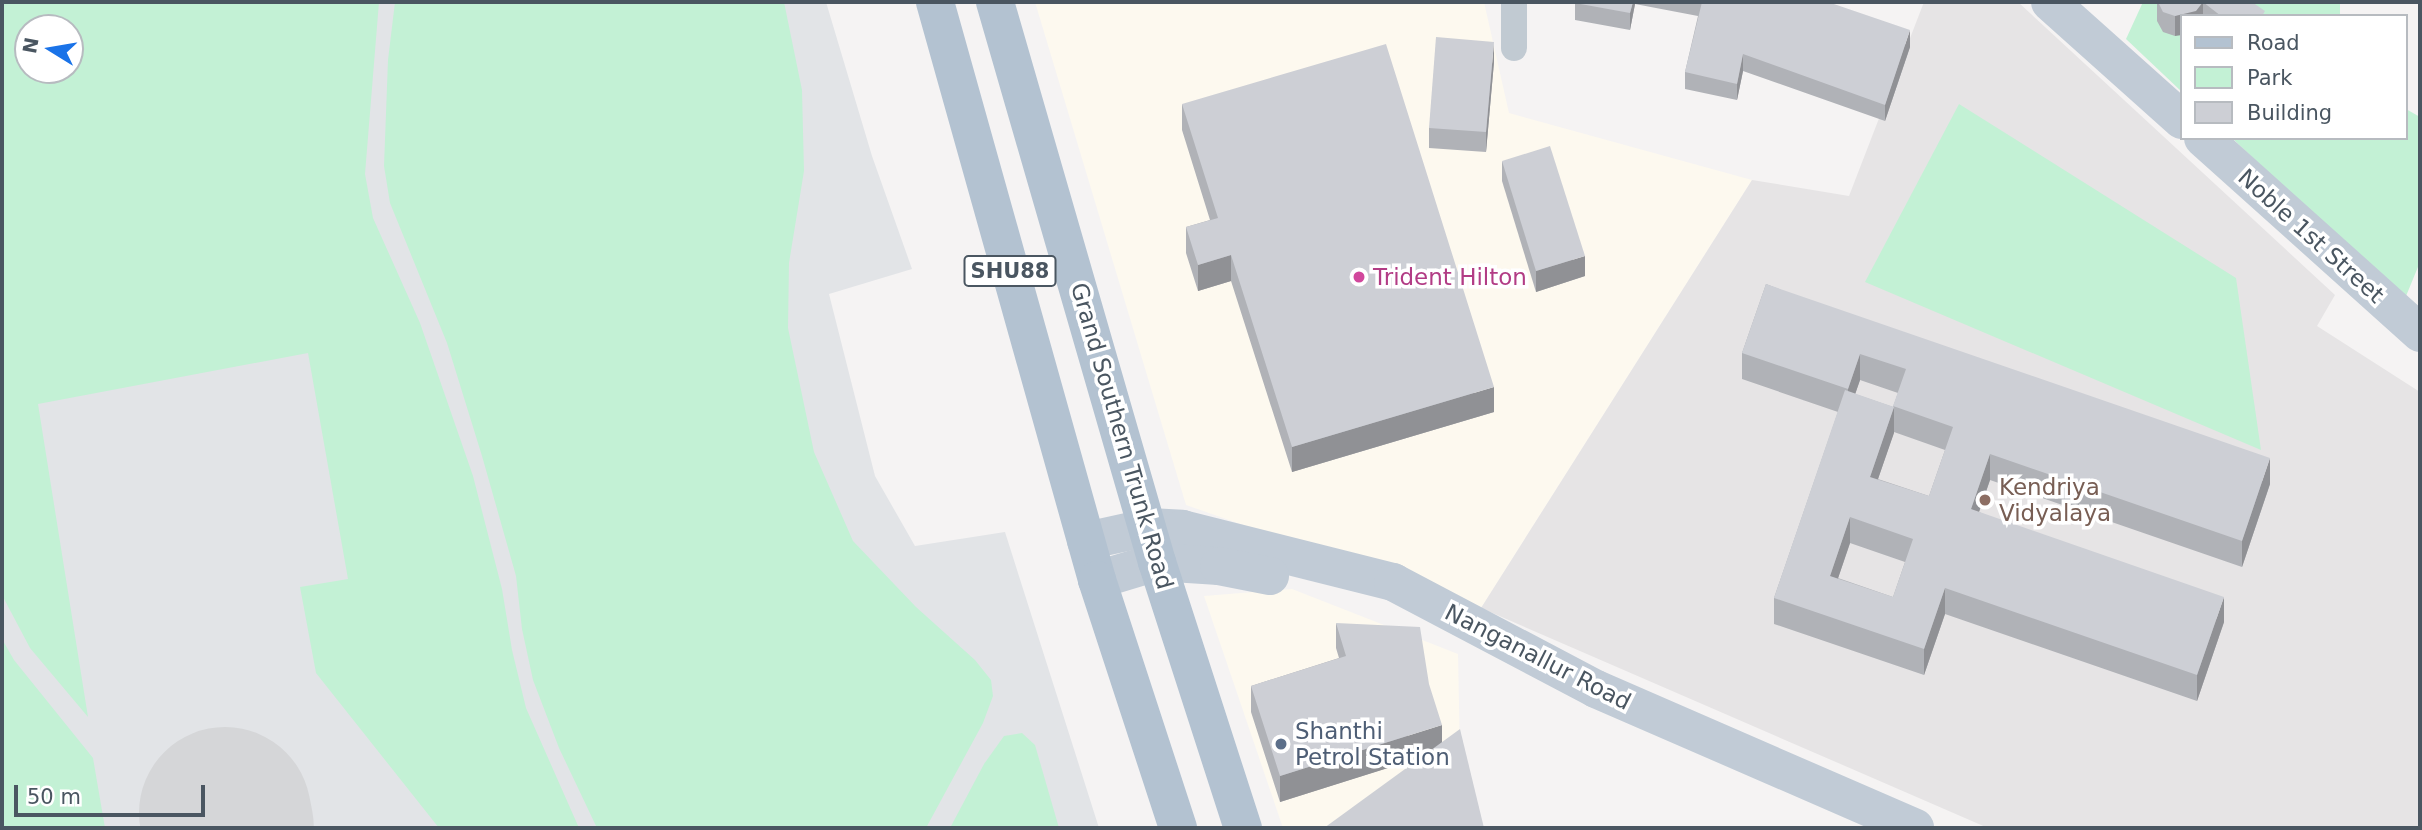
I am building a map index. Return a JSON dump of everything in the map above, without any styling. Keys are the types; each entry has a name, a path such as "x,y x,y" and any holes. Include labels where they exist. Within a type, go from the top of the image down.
{"main road":[{"name":"SHU88","path":"935,2 1097,580 1178,828"},
{"name":"Grand Southern Trunk Road","path":"995,2 1153,544 1243,828"}],"street":[{"path":"1514,2 1514,48"},
{"path":"2050,2 2180,118"},
{"name":"Noble 1st Street","path":"2205,140 2420,333"},
{"name":"Nanganallur Road","path":"1153,544 1182,529 1393,582 1596,689 1639,718 1849,828"},
{"path":"1086,541 1153,544"},
{"path":"1097,580 1153,544"},
{"name":"Nanganallur Road","path":"1639,718 1915,828"}],"shaded area":[{"path":"2,2 826,2 872,156 912,269 829,294 875,476 915,546 1005,532 1099,828 2,828"},
{"path":"1035,2 1484,2 1509,113 1752,180 1481,608 1186,505"},
{"name":"Kendriya Vidyalaya","path":"1924,2 2018,2 2335,295 2317,326 2420,392 2418,828 1988,828 1481,608 1752,180 1849,196"},
{"name":"Shanthi Petrol Station","path":"1292,589 1458,654 1460,755 1360,828 1283,828 1204,596"}],"green space":[{"path":"2,2 379,2 365,174 373,218 420,323 473,476 502,589 512,650 526,708 579,828 439,828 316,673 300,587 348,579 308,353 38,404 88,717 30,648 2,595"},
{"path":"395,2 784,2 802,90 804,171 789,263 788,328 814,452 853,541 916,607 975,660 991,680 993,696 983,723 926,828 597,828 559,748 533,680 522,629 516,576 482,456 447,343 390,203 384,166 388,60"},
{"path":"2143,2 2340,2 2340,14 2180,14 2180,90 2126,39"},
{"path":"1959,104 2236,278 2261,450 1865,282"},
{"path":"2408,110 2420,117 2420,262 2404,301 2234,140 2408,140"},
{"path":"2,639 14,660 93,758 105,828 2,828"},
{"path":"1022,733 1035,745 1059,828 950,828 984,764 1004,736"}],"building":[{"path":"1575,2 1633,2 1630,13"},
{"path":"1702,2 1828,2 1910,30 1885,105 1743,54 1737,84 1685,72"},
{"path":"2158,2 2203,2 2196,11 2175,16 2163,12"},
{"path":"2203,2 2252,2 2265,11 2263,14 2218,14"},
{"path":"1436,37 1494,42 1486,132 1429,128"},
{"path":"1386,44 1494,387 1292,447 1231,255 1198,265 1186,227 1218,218 1182,104"},
{"path":"1550,146 1585,256 1536,271 1502,161"},
{"path":"1766,284 2270,458 2242,541 1990,454 1971,509 2224,597 2197,675 1945,588 1924,649 1774,598 1845,390 1894,407 1870,477 1929,496 1953,427 1893,406 1906,369 1860,354 1848,389 1742,353","holes":["1850,517 1913,539 1893,597 1830,576"]},
{"path":"1336,623 1420,627 1429,684 1442,725 1280,776 1251,686 1346,656"},
{"path":"1460,729 1484,828 1324,828"}],"runway":[{"path":"225,813 228,828"}],"place":[{"name":"Trident Hilton","path":"1359,277"},
{"name":"Kendriya Vidyalaya","path":"1985,500"},
{"name":"Shanthi Petrol Station","path":"1281,744"}]}
